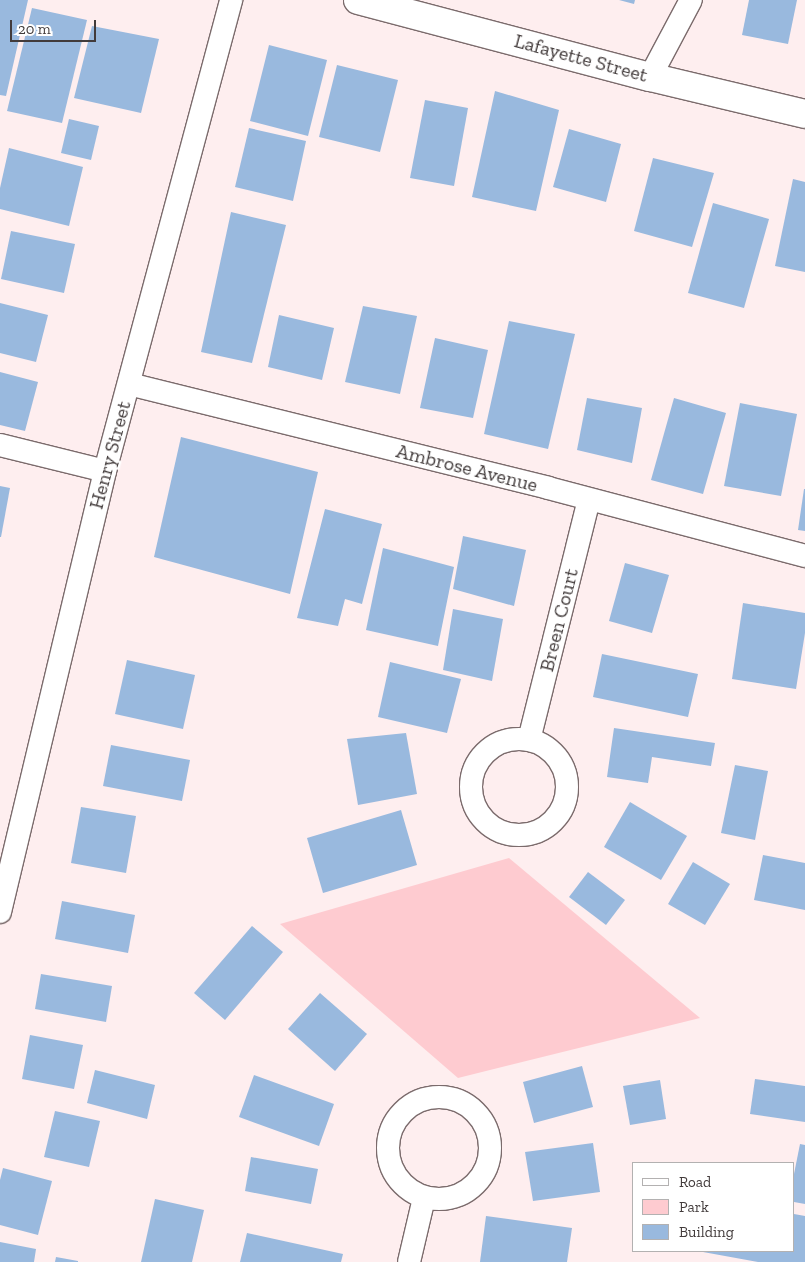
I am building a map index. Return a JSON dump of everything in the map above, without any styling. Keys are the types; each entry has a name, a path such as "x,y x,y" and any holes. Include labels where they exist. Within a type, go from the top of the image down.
{"street":[{"name":"Henry Street","path":"0,912 105,471 231,0"},
{"name":"Lafayette Street","path":"358,0 805,114"},
{"path":"650,76 691,0"},
{"name":"Ambrose Avenue","path":"129,384 805,556"},
{"path":"0,445 105,471"},
{"name":"Breen Court","path":"530,740 589,500"},
{"path":"517,738 530,740 545,746 557,758 565,773 567,789 560,811 550,824 535,832 519,835 507,834 492,828 480,816 472,801 471,780 476,764 486,751 501,742 517,738"},
{"path":"432,1096 452,1098 468,1106 481,1118 489,1135 490,1153 485,1172 474,1186 458,1196 441,1200 424,1198 408,1190 395,1176 388,1160 387,1146 390,1128 400,1113 415,1102 432,1096"},
{"path":"409,1262 424,1198"}],"green space":[{"path":"509,858 700,1018 458,1078 280,924"}],"building":[{"path":"0,0 28,0 6,96 0,95"},
{"path":"619,0 635,0 634,4"},
{"path":"749,0 797,0 788,44 742,35"},
{"path":"32,8 87,20 62,123 7,111"},
{"path":"92,26 159,39 141,113 74,98"},
{"path":"269,45 327,60 308,136 250,121"},
{"path":"337,65 398,80 380,152 319,137"},
{"path":"495,91 559,110 536,211 472,197"},
{"path":"425,100 468,108 454,186 410,178"},
{"path":"69,119 99,126 91,160 61,153"},
{"path":"249,128 306,141 293,201 235,187"},
{"path":"569,129 621,144 606,202 553,187"},
{"path":"9,148 83,167 69,226 0,209 0,188"},
{"path":"653,158 714,173 692,247 634,231"},
{"path":"793,179 805,182 805,272 775,266"},
{"path":"713,203 769,219 744,308 688,293"},
{"path":"231,212 286,225 252,363 201,352"},
{"path":"11,231 75,244 64,293 1,279"},
{"path":"0,303 48,315 36,362 0,353"},
{"path":"363,306 417,316 400,394 345,382"},
{"path":"279,315 334,328 322,380 268,367"},
{"path":"509,321 575,334 548,449 484,434"},
{"path":"435,338 488,350 473,418 420,408"},
{"path":"0,372 38,382 25,431 0,425"},
{"path":"587,398 642,408 632,463 577,450"},
{"path":"674,398 726,413 703,494 651,480"},
{"path":"740,403 797,414 781,496 724,486"},
{"path":"181,437 318,472 290,594 154,557"},
{"path":"0,486 10,488 1,537 0,537"},
{"path":"805,489 805,531 798,530"},
{"path":"325,509 382,524 362,604 345,599 338,626 297,618"},
{"path":"463,536 526,550 514,606 453,589"},
{"path":"383,548 454,567 438,646 366,630"},
{"path":"625,563 669,575 652,633 609,621"},
{"path":"743,603 805,613 805,633 796,689 732,679"},
{"path":"453,609 503,619 492,681 443,670"},
{"path":"602,654 698,674 688,717 593,697"},
{"path":"127,660 195,675 183,729 115,714"},
{"path":"390,662 461,679 447,733 378,717"},
{"path":"614,728 715,743 711,766 652,757 648,783 607,777"},
{"path":"406,733 417,794 358,805 347,739"},
{"path":"111,745 190,760 182,801 103,786"},
{"path":"735,765 768,771 755,840 721,833"},
{"path":"630,802 687,836 661,880 604,847"},
{"path":"81,807 136,816 126,873 71,863"},
{"path":"401,810 417,865 323,893 307,838"},
{"path":"763,855 805,863 805,910 754,900"},
{"path":"693,862 730,884 705,925 668,904"},
{"path":"588,872 625,900 606,925 569,897"},
{"path":"62,901 135,915 128,953 55,939"},
{"path":"252,926 283,952 225,1020 194,993"},
{"path":"41,974 112,986 106,1022 35,1009"},
{"path":"320,993 367,1034 335,1071 288,1029"},
{"path":"30,1035 83,1045 74,1089 22,1079"},
{"path":"582,1066 593,1107 534,1123 523,1082"},
{"path":"95,1070 155,1085 147,1119 87,1103"},
{"path":"254,1075 334,1104 319,1146 239,1117"},
{"path":"755,1079 805,1086 805,1122 750,1114"},
{"path":"660,1080 666,1119 630,1125 623,1086"},
{"path":"55,1111 100,1121 89,1167 44,1157"},
{"path":"593,1143 600,1192 533,1201 525,1152"},
{"path":"800,1144 805,1145 805,1204 795,1202 795,1169"},
{"path":"251,1157 318,1169 311,1204 245,1191"},
{"path":"3,1168 52,1181 38,1235 0,1225 0,1180"},
{"path":"155,1199 204,1210 192,1262 141,1262"},
{"path":"795,1214 805,1216 805,1262 758,1262 703,1252 795,1252"},
{"path":"486,1216 572,1228 567,1262 480,1262"},
{"path":"247,1233 343,1254 341,1262 240,1262"},
{"path":"0,1242 36,1249 34,1262 0,1262"},
{"path":"56,1257 78,1261 78,1262 55,1262"}]}
